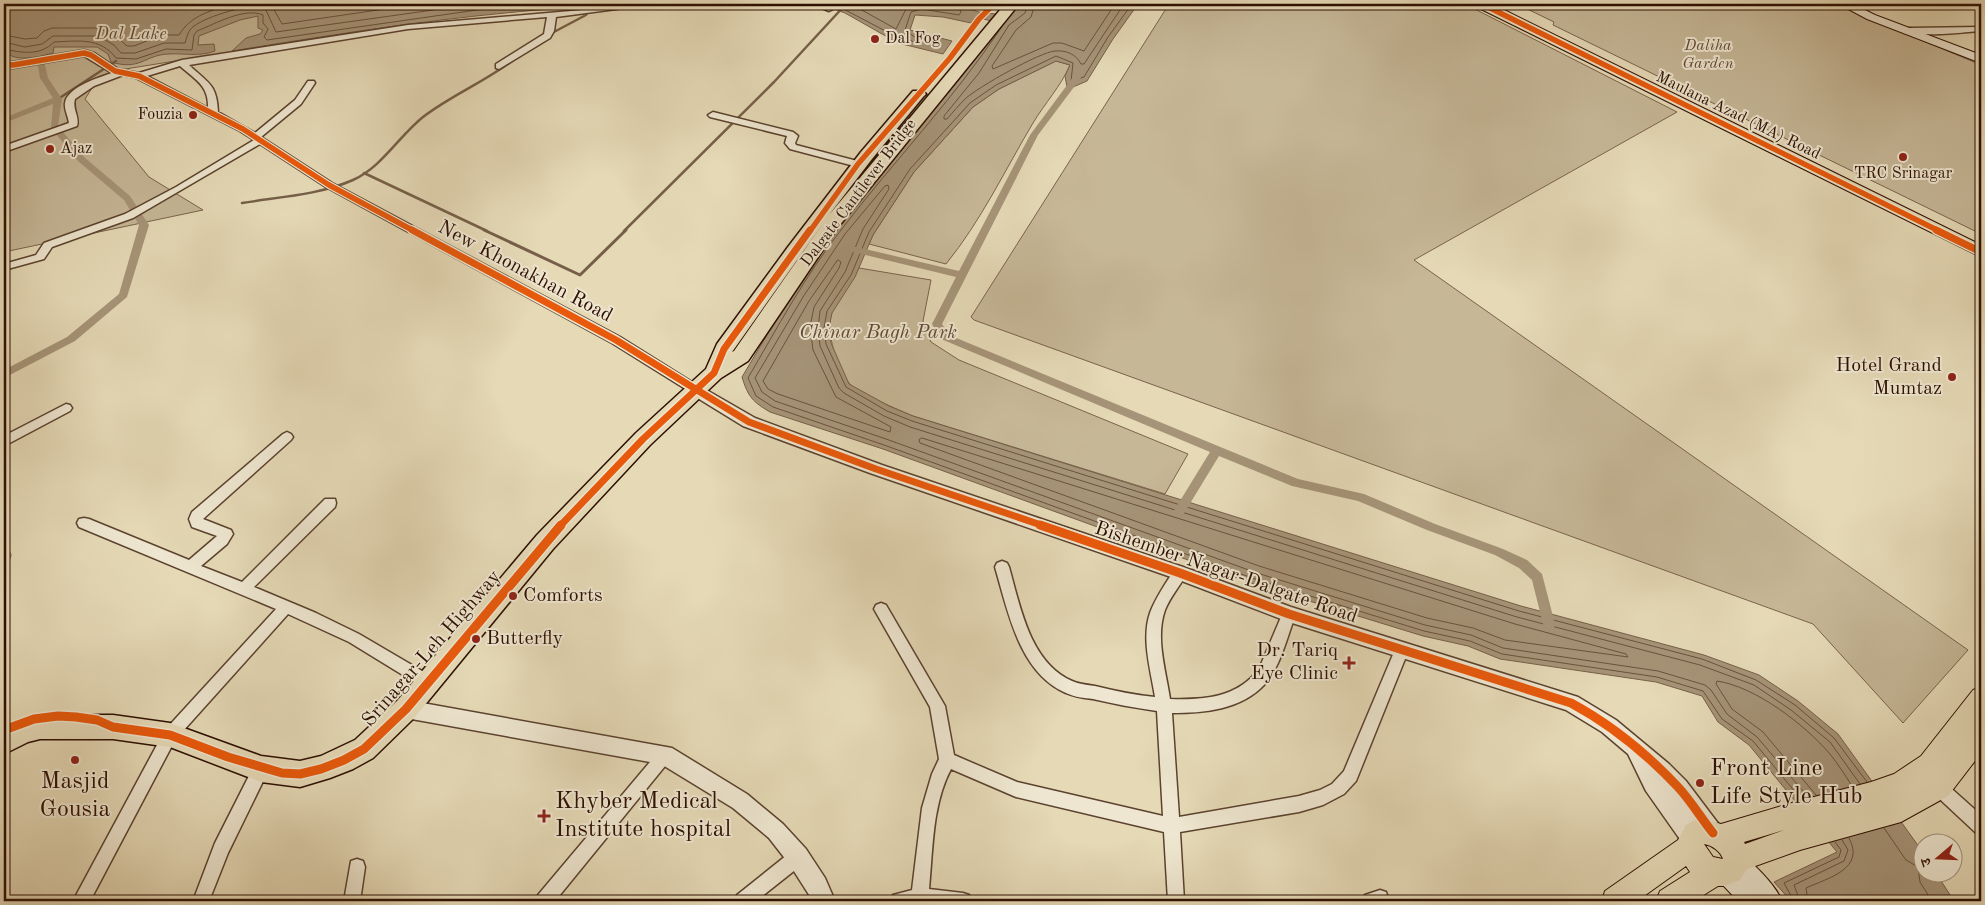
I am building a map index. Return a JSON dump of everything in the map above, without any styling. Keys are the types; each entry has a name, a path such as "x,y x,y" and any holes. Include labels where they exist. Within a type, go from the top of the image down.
{"highway":[{"path":"714,373 724,349 858,164 920,102 950,58 995,7"},
{"name":"Dalgate Cantilever Bridge","path":"714,373 741,356 833,222 920,102 995,7"},
{"name":"Srinagar-Leh Highway","path":"10,733 40,727 113,727 170,736 262,768 282,773 300,774 321,769 344,760 364,749 381,735 406,709 545,542 643,439 714,373"}],"main road":[{"name":"Maulana Azad (MA) Road","path":"1482,4 1981,252"},
{"name":"Maulana Azad (MA) Road","path":"1496,4 1981,242"},
{"path":"1845,4 1871,17 1881,19 1981,59"},
{"path":"1854,4 1866,8 1881,19"},
{"path":"1930,780 1930,764 1981,698"},
{"path":"1616,901 1704,838 1793,827 1901,810 1930,780 1981,734"},
{"path":"1670,901 1793,827 1884,790 1930,780"},
{"path":"1704,838 1732,847 1729,867 1754,901"},
{"path":"1704,838 1696,859 1708,869 1729,867 1770,901"}],"street":[{"path":"139,76 182,63 408,28 594,11 639,4"},
{"path":"816,4 830,9"},
{"path":"499,66 547,36 550,31 552,14"},
{"path":"1909,31 1981,29"},
{"name":"New Khonakhan Road","path":"4,64 84,53 91,55 104,66 119,72 139,76 258,139 333,187 616,340 696,390"},
{"path":"182,63 209,88 213,96 212,114"},
{"path":"4,150 72,125 74,121 69,104 73,94 119,72"},
{"path":"4,267 40,256 48,245 128,216 179,190 258,139 298,102 311,82"},
{"path":"713,115 790,134 793,136 790,143 793,147 858,164"},
{"name":"Bishember Nagar-Dalgate Road","path":"696,390 750,422 876,468 1180,573 1289,614 1571,703 1609,726 1636,751 1653,784 1704,838"},
{"path":"4,440 66,408"},
{"path":"189,568 222,540 226,534 197,523 197,516 286,437"},
{"path":"243,590 330,503"},
{"path":"84,523 286,607 354,638 429,683"},
{"path":"1002,566 1018,620 1037,662 1057,683 1070,688 1164,706 1212,704 1230,701 1245,693 1260,679 1289,614"},
{"path":"1176,901 1164,706 1156,653 1155,629 1157,615 1163,601 1180,573"},
{"path":"81,901 170,736 286,607"},
{"path":"881,609 937,706 947,760 939,772 933,790 920,897"},
{"path":"947,760 1016,789 1171,826 1298,804 1323,797 1338,789 1350,776 1360,756 1402,649"},
{"path":"406,709 665,755 740,801 776,831 798,857 817,886 824,901"},
{"path":"544,901 665,755"},
{"path":"201,901 221,849 262,768"},
{"path":"1930,780 1981,826"},
{"path":"743,901 798,857"},
{"path":"352,901 357,867"},
{"path":"899,901 920,897 963,901"}],"green space":[{"path":"4,4 611,4 492,10 113,71 99,77 85,99 149,177 203,210 4,252"},
{"path":"1169,4 1465,4 1677,112 1414,260 1968,650 1903,723 1813,624 974,320 971,317"},
{"name":"TRC Srinagar","path":"1517,4 1836,4 1981,65 1981,234 1553,25 1554,22"},
{"name":"Chinar Bagh Park","path":"1056,61 1070,65 1058,87 1033,123 982,213 946,264 869,244 914,172 973,107 999,89"},
{"name":"Chinar Bagh Park","path":"859,268 931,280 923,321 931,342 959,360 1188,454 1165,494 913,416 853,387 840,368 831,340 830,322 836,303"}],"water":[{"name":"Dal Lake","path":"4,4 575,4 575,6 397,26 232,51 246,38 260,34 263,30 258,28 258,16 240,20 199,36 198,45 214,44 215,51 198,54 160,55 129,65 111,62 108,54 97,47 54,47 53,53 27,58 9,55 4,51"},
{"path":"821,4 953,4 979,12 1004,15 1019,4 1138,4 1113,39 1087,81 1073,87 1067,87 1065,76 1070,65 1056,61 999,89 973,107 914,172 873,235 855,277 832,313 829,328 831,343 849,384 889,406 913,416 1521,606 1704,655 1759,675 1798,701 1838,734 1912,837 1912,882 1942,882 1954,901 1791,901 1774,882 1837,852 1749,745 1718,722 1702,696 1656,682 1500,659 1468,646 1423,636 1254,584 883,449 770,412 759,405 749,394 742,377 793,291 836,228 969,67 999,23 976,17 971,23 943,17 915,15 910,30 952,41 943,54 898,43 845,13"}],"waterway":[{"path":"552,33 586,15 589,9 620,4"},
{"path":"624,231 774,82 846,4"},
{"path":"39,56 44,78 58,99"},
{"path":"364,173 382,159 423,117 516,58"},
{"path":"58,99 116,61"},
{"path":"1079,75 1034,135 937,324 945,337 1217,450"},
{"path":"4,121 58,99"},
{"path":"4,374 71,339 124,295 144,225 127,198 81,159 54,126 58,99"},
{"path":"242,203 327,189 353,180 364,173"},
{"path":"364,173 487,231"},
{"path":"484,230 580,275 626,230"},
{"path":"852,249 962,275"},
{"path":"1179,512 1217,450"},
{"path":"1217,450 1296,483 1360,497 1431,527 1499,552 1523,564 1538,578 1549,624"},
{"path":"4,550 6,555 4,561"}],"cycle path":[{"path":"4,730 34,719 58,716 97,720 113,727 170,735 228,757 282,773 300,774 321,769 344,760 364,749 406,709 545,542 643,439 714,373 724,349 858,164 950,58 979,19 994,4"},
{"path":"1482,4 1981,252"},
{"path":"4,64 13,65 84,53 91,55 115,71 139,76 243,129 329,185 616,340 749,422 876,469 1180,573 1289,614 1571,703 1609,726 1662,771 1679,788 1713,833"}],"place":[{"name":"Dal Fog","path":"875,39"},
{"name":"Fouzia","path":"193,115"},
{"name":"Ajaz","path":"50,149"},
{"name":"TRC Srinagar","path":"1903,157"},
{"name":"Hotel Grand Mumtaz","path":"1952,377"},
{"name":"Comforts","path":"513,596"},
{"name":"Butterfly","path":"476,639"},
{"name":"Dr. Tariq Eye Clinic","path":"1349,663"},
{"name":"Masjid Gousia","path":"75,760"},
{"name":"Front Line Life Style Hub","path":"1700,783"},
{"name":"Khyber Medical Institute hospital","path":"544,816"}],"park label":[{"name":"Daliha Garden","path":"1708,55"}]}
